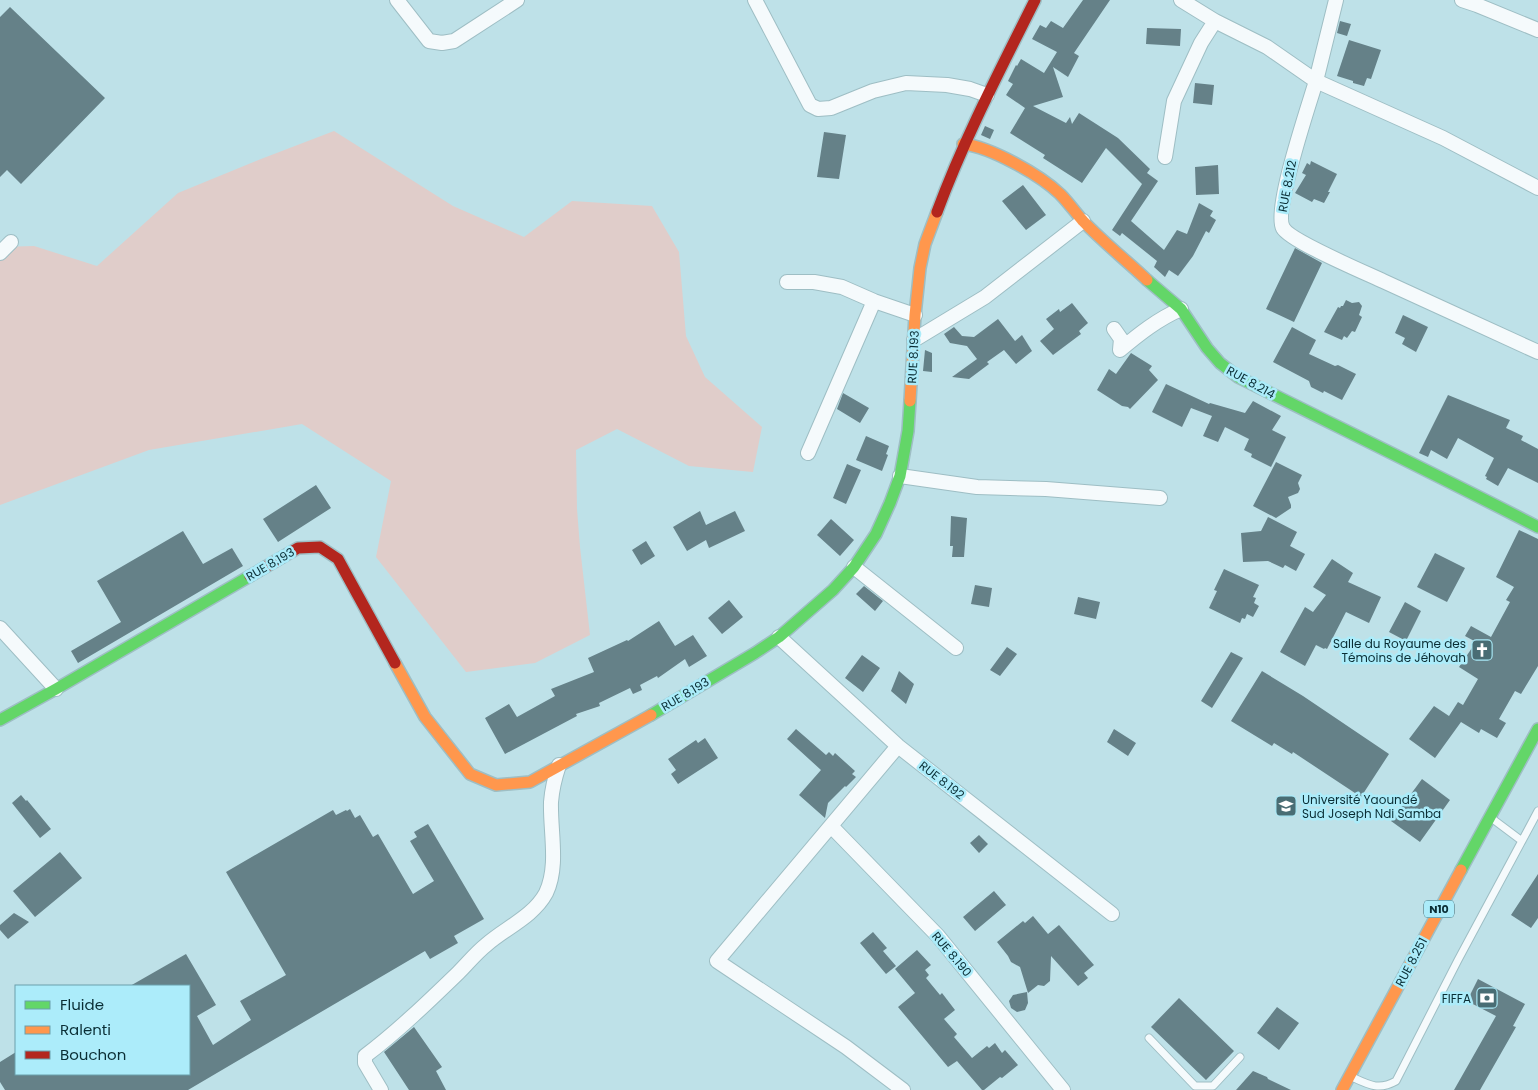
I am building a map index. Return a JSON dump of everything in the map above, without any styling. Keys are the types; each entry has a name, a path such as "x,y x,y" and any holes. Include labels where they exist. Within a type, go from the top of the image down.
{"main road":[{"name":"RUE 8.193","path":"0,720 298,548 320,547 338,559 425,717 470,774 496,785 530,782 646,718 779,637 833,590 854,567 876,534 900,476 908,431 915,315 920,268 925,244 963,144 1035,0"},
{"name":"RUE 8.214","path":"963,144 973,144 998,155 1036,176 1060,194 1083,221 1154,288 1181,309 1220,364 1238,377 1538,527"},
{"name":"RUE 8.251","path":"1342,1090 1538,729"}],"street":[{"path":"397,0 429,41 442,43 454,40 517,0"},
{"path":"755,0 810,104 818,108 831,108 873,91 906,83 947,85 970,89 987,95"},
{"path":"1182,0 1215,21 1267,47 1316,81 1443,138 1538,188"},
{"path":"1316,81 1336,0"},
{"path":"1462,0 1538,30"},
{"path":"1166,157 1174,101 1201,43 1215,21"},
{"name":"RUE 8.212","path":"1316,81 1292,159 1281,215 1283,228 1324,254 1538,352"},
{"path":"914,340 985,297 1083,221"},
{"path":"0,253 11,242"},
{"path":"787,282 814,282 842,287 874,302 915,315"},
{"path":"808,453 874,302"},
{"path":"1114,329 1121,339 1120,350 1166,315 1181,309"},
{"path":"900,476 977,487 1046,489 1160,498"},
{"path":"854,567 956,648"},
{"path":"0,628 56,689"},
{"name":"RUE 8.192","path":"779,637 898,746 1112,914"},
{"path":"898,746 717,961 846,1047 903,1090"},
{"path":"381,1090 365,1064 365,1056 443,987 484,946 520,920 546,893 551,876 554,843 551,823 551,802 559,765"},
{"name":"RUE 8.190","path":"831,826 938,936 1063,1090"}],"lane":[{"path":"1350,1075 1374,1088 1389,1086 1396,1080 1538,811"},
{"path":"1490,817 1522,841"},
{"path":"1149,1038 1194,1088 1213,1086 1240,1057"}],"shaded area":[{"path":"334,131 453,206 524,237 572,201 652,206 679,252 686,336 705,377 762,427 753,472 689,466 617,429 576,450 577,509 590,635 535,663 466,672 376,557 391,481 302,424 149,450 0,505 0,247 34,246 97,266 178,193"}],"building":[{"path":"1083,0 1110,0 1074,53 1079,56 1068,77 1053,67 1063,97 1033,106 1066,123 1070,117 1072,124 1079,113 1118,138 1150,169 1147,173 1158,181 1131,221 1164,250 1177,230 1187,234 1199,203 1213,211 1210,216 1216,220 1209,233 1206,231 1193,256 1178,276 1169,270 1165,277 1154,267 1157,261 1122,233 1120,236 1112,230 1142,184 1106,148 1082,183 1043,158 1045,155 1010,133 1025,108 1006,95 1013,84 1008,81 1016,65 1021,59 1044,73 1057,52 1032,39 1040,25 1046,28 1051,21 1063,28"},
{"path":"10,7 105,98 21,184 7,170 0,177 0,17"},
{"path":"1340,21 1351,24 1347,36 1337,33"},
{"path":"1147,28 1181,29 1180,46 1146,44"},
{"path":"1349,40 1381,50 1371,79 1367,78 1364,86 1337,76"},
{"path":"1195,83 1214,85 1212,105 1193,103"},
{"path":"985,126 994,130 990,139 981,135"},
{"path":"824,132 846,135 839,179 817,177"},
{"path":"1311,161 1337,174 1324,203 1314,199 1312,202 1295,193 1306,175 1302,173 1307,163 1310,165"},
{"path":"1218,165 1219,194 1196,195 1195,167"},
{"path":"1023,185 1046,215 1026,230 1002,201"},
{"path":"1295,248 1322,263 1294,322 1266,309"},
{"path":"1346,300 1352,303 1359,302 1362,306 1359,315 1362,317 1355,332 1352,331 1347,338 1344,336 1342,340 1324,332 1338,307 1343,306"},
{"path":"1072,303 1088,323 1079,331 1081,334 1053,355 1040,341 1054,329 1046,319 1059,309 1060,312"},
{"path":"1403,315 1428,327 1416,352 1402,344 1405,338 1395,333"},
{"path":"998,319 1015,341 1022,335 1032,351 1016,364 1004,350 987,362 989,364 969,379 952,377 977,359 967,346 950,343 944,334 954,327 962,336 974,337"},
{"path":"1292,327 1316,340 1309,354 1356,374 1342,400 1311,387 1309,381 1273,362"},
{"path":"925,350 932,353 932,372 923,371"},
{"path":"1131,353 1152,366 1149,370 1158,380 1130,409 1097,390 1109,369 1116,374"},
{"path":"1166,384 1209,404 1245,413 1253,401 1281,416 1272,430 1286,437 1271,467 1251,457 1252,454 1244,450 1249,439 1225,427 1218,442 1203,436 1212,416 1191,408 1182,427 1152,412"},
{"path":"843,393 869,408 860,423 837,409"},
{"path":"1448,395 1510,420 1506,428 1523,436 1521,440 1538,449 1538,483 1508,468 1498,486 1486,479 1487,477 1485,476 1494,458 1458,438 1447,459 1431,450 1428,457 1419,453"},
{"path":"866,436 889,446 882,471 856,460"},
{"path":"1276,462 1302,475 1298,483 1300,489 1298,493 1288,497 1291,508 1276,518 1253,506"},
{"path":"847,464 861,470 846,504 833,498"},
{"path":"316,485 331,508 278,542 263,519"},
{"path":"700,511 706,525 735,511 745,531 709,548 706,540 687,551 673,527"},
{"path":"951,516 967,518 964,557 952,557 953,546 950,546"},
{"path":"1268,517 1297,532 1290,546 1305,554 1296,571 1285,565 1283,568 1268,561 1243,562 1241,533 1261,531"},
{"path":"831,519 854,540 840,556 817,535"},
{"path":"1519,530 1538,539 1538,666 1521,694 1515,691 1499,719 1506,723 1497,738 1481,729 1479,733 1461,722 1435,758 1409,739 1434,706 1449,716 1458,702 1463,705 1478,679 1459,667 1476,642 1465,636 1471,626 1491,637 1510,602 1506,600 1514,587 1496,577"},
{"path":"183,531 203,564 232,548 243,566 78,663 71,651 121,622 97,581"},
{"path":"646,541 655,556 641,565 632,550"},
{"path":"1435,553 1465,568 1447,602 1417,587"},
{"path":"1332,559 1353,573 1348,582 1381,597 1369,623 1346,612 1327,649 1316,645 1305,666 1280,652 1305,607 1313,612 1326,595 1313,587"},
{"path":"1224,569 1259,585 1253,597 1256,598 1254,603 1259,606 1253,617 1247,614 1240,623 1209,608 1217,591 1214,590"},
{"path":"975,585 992,588 989,607 971,604"},
{"path":"864,586 883,601 875,611 856,594"},
{"path":"1078,597 1100,602 1096,619 1074,614"},
{"path":"729,600 743,617 722,634 708,618"},
{"path":"1405,602 1421,611 1406,641 1389,632"},
{"path":"659,621 675,646 693,635 707,656 689,667 685,659 658,678 657,676 640,685 642,690 633,694 630,688 599,703 600,706 576,714 577,716 505,754 485,718 509,704 517,717 555,696 551,689 594,672 588,658 628,641"},
{"path":"1007,647 1017,654 1000,676 990,670"},
{"path":"1231,652 1243,658 1212,708 1201,701"},
{"path":"862,655 880,668 863,692 845,678"},
{"path":"899,671 914,684 906,704 891,691"},
{"path":"1262,671 1303,696 1389,754 1361,797 1293,752 1292,754 1274,743 1272,746 1231,721"},
{"path":"796,729 826,755 829,752 833,756 835,753 855,771 852,774 856,777 828,803 825,818 799,795 821,770 787,739"},
{"path":"1114,729 1136,743 1128,756 1107,742"},
{"path":"705,738 718,758 678,784 671,774 676,770 668,759 696,740 698,743"},
{"path":"1422,779 1450,800 1420,842 1391,821"},
{"path":"21,795 51,829 40,838 12,803"},
{"path":"350,809 355,818 360,815 373,837 378,834 413,894 434,881 410,841 417,837 414,832 428,824 484,919 454,936 458,943 430,959 425,951 188,1090 5,1090 0,1082 0,1062 15,1053 15,1075 190,1075 190,985 132,985 186,954 216,1005 197,1016 213,1045 251,1020 240,1001 286,975 226,872 333,810 336,815"},
{"path":"979,835 988,844 979,853 970,843"},
{"path":"60,852 82,878 35,917 13,891"},
{"path":"1538,874 1538,918 1531,928 1511,915"},
{"path":"994,891 1006,905 975,931 963,917"},
{"path":"14,913 29,922 8,939 0,930 0,925"},
{"path":"1033,916 1048,934 1059,925 1094,965 1084,973 1088,978 1078,986 1051,956 1050,981 1044,986 1038,985 1028,993 1020,967 1011,962 997,942 1023,921 1025,923"},
{"path":"873,932 887,948 883,951 896,966 886,974 860,943"},
{"path":"917,950 931,965 925,970 929,975 926,978 940,995 942,993 955,1010 944,1019 957,1034 954,1037 972,1058 987,1046 989,1048 995,1043 1002,1053 1005,1050 1018,1065 984,1090 957,1061 948,1067 898,1007 915,993 895,969"},
{"path":"1478,979 1525,1004 1513,1026 1516,1027 1480,1090 1454,1090 1496,1016 1467,1001"},
{"path":"1027,992 1028,1003 1025,1010 1017,1012 1011,1008 1009,1001 1013,995"},
{"path":"1179,998 1234,1051 1206,1080 1151,1027"},
{"path":"1277,1007 1299,1023 1279,1050 1257,1033"},
{"path":"414,1027 442,1067 436,1071 446,1090 409,1090 384,1052"},
{"path":"1253,1071 1267,1077 1291,1090 1236,1090"}],"traffic: fast":[{"path":"1147,280 1181,309 1207,348 1220,363 1238,377 1538,527"},
{"path":"651,715 779,637 833,590 854,567 876,534 900,476 908,431 910,401"},
{"path":"0,720 250,576"},
{"path":"1461,870 1538,729"}],"traffic: slow":[{"path":"963,144 987,150 1001,156 1051,187 1063,197 1091,229 1147,280"},
{"path":"910,401 920,268 925,244 937,212"},
{"path":"395,663 425,717 470,774 496,785 530,782 651,715"},
{"path":"1342,1090 1461,870"}],"traffic: jam":[{"path":"937,212 971,131 1035,0"},
{"path":"250,576 298,548 320,547 338,559 395,663"}],"place":[{"name":"Salle du Royaume des Témoins de Jéhovah","path":"1482,650"},
{"name":"Université Yaoundé Sud Joseph Ndi Samba","path":"1286,806"},
{"name":"FIFFA","path":"1487,998"}]}
